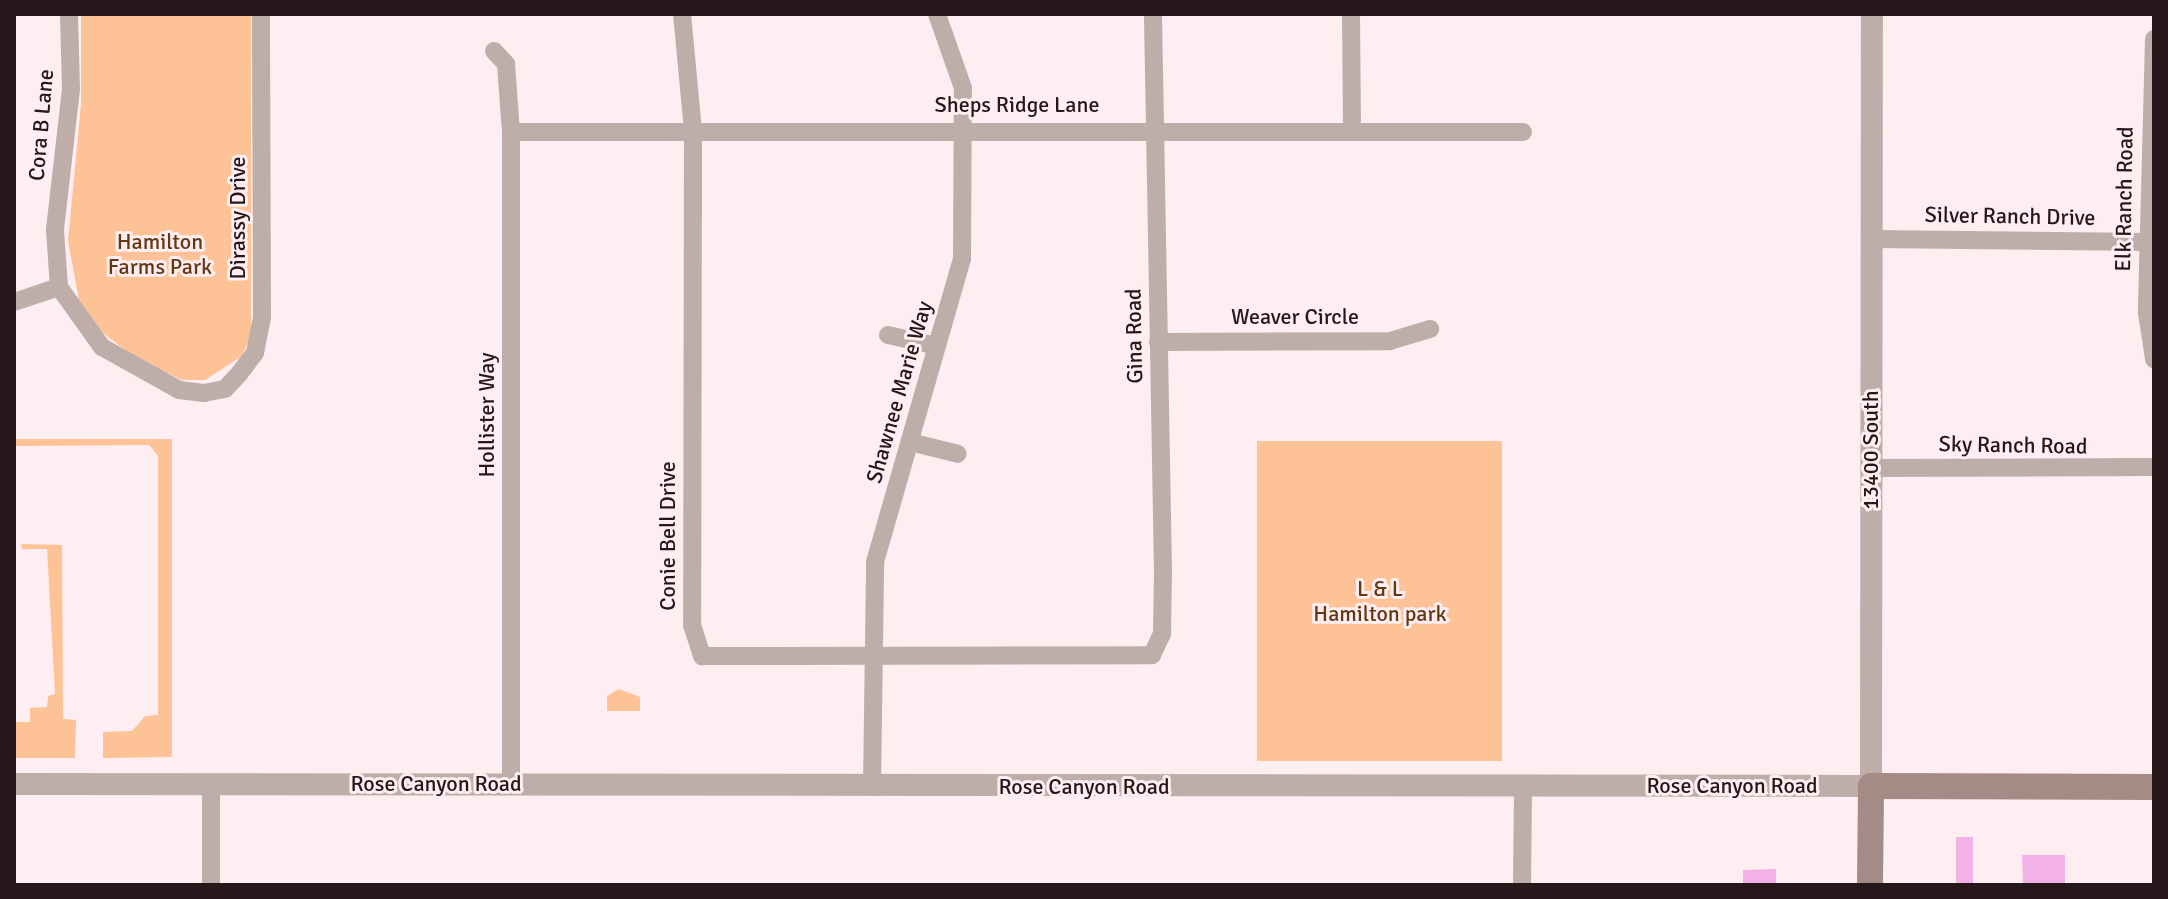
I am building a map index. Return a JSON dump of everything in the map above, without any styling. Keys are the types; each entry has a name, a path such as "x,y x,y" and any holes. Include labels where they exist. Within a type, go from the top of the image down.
{"main road":[{"name":"Rose Canyon Road","path":"1871,786 2154,787"},
{"name":"13400 South","path":"1870,885 1871,786"}],"street":[{"name":"Cora B Lane","path":"59,287 55,230 71,89 69,14"},
{"name":"Dirassy Drive","path":"59,287 102,347 179,390 204,393 225,389 255,353 262,318 261,14"},
{"name":"Conie Bell Drive","path":"682,14 693,130 692,625 702,656 873,651 1152,655"},
{"name":"Shawnee Marie Way","path":"872,787 875,562 962,259 963,88 937,14"},
{"name":"Gina Road","path":"1152,655 1162,619 1153,14"},
{"path":"1351,14 1352,129"},
{"name":"13400 South","path":"1871,786 1872,14"},
{"name":"Elk Ranch Road","path":"2154,39 2148,242 2154,359"},
{"name":"Hollister Way","path":"494,51 506,64 511,132 511,783"},
{"name":"Sheps Ridge Lane","path":"511,132 965,129 1523,132"},
{"name":"Silver Ranch Drive","path":"1872,239 2148,242"},
{"path":"14,302 59,287"},
{"name":"Weaver Circle","path":"1158,342 1390,341 1430,329"},
{"path":"888,335 937,346"},
{"path":"910,442 958,454"},
{"name":"Sky Ranch Road","path":"1871,468 2154,467"},
{"name":"Rose Canyon Road","path":"14,784 1871,786"},
{"path":"211,785 211,885"},
{"path":"1522,885 1523,786"}],"green space":[{"name":"Hamilton Farms Park","path":"81,14 251,14 251,335 242,356 205,380 182,380 134,357 102,332 79,300 68,241 81,104"},
{"path":"14,439 172,439 172,757 103,758 103,732 132,731 145,716 158,715 158,456 149,445 14,446"},
{"name":"L & L Hamilton park","path":"1257,441 1502,441 1502,761 1257,761"},
{"path":"21,544 62,545 63,719 76,720 75,758 14,758 14,722 30,722 30,708 47,707 48,696 55,694 47,549 22,549"},
{"path":"619,689 640,697 640,711 607,711 607,696"}],"building":[{"path":"1956,837 1973,837 1973,885 1956,885"},
{"path":"2022,855 2065,855 2065,885 2023,885"},
{"path":"1776,869 1776,885 1743,885 1743,870"}]}
